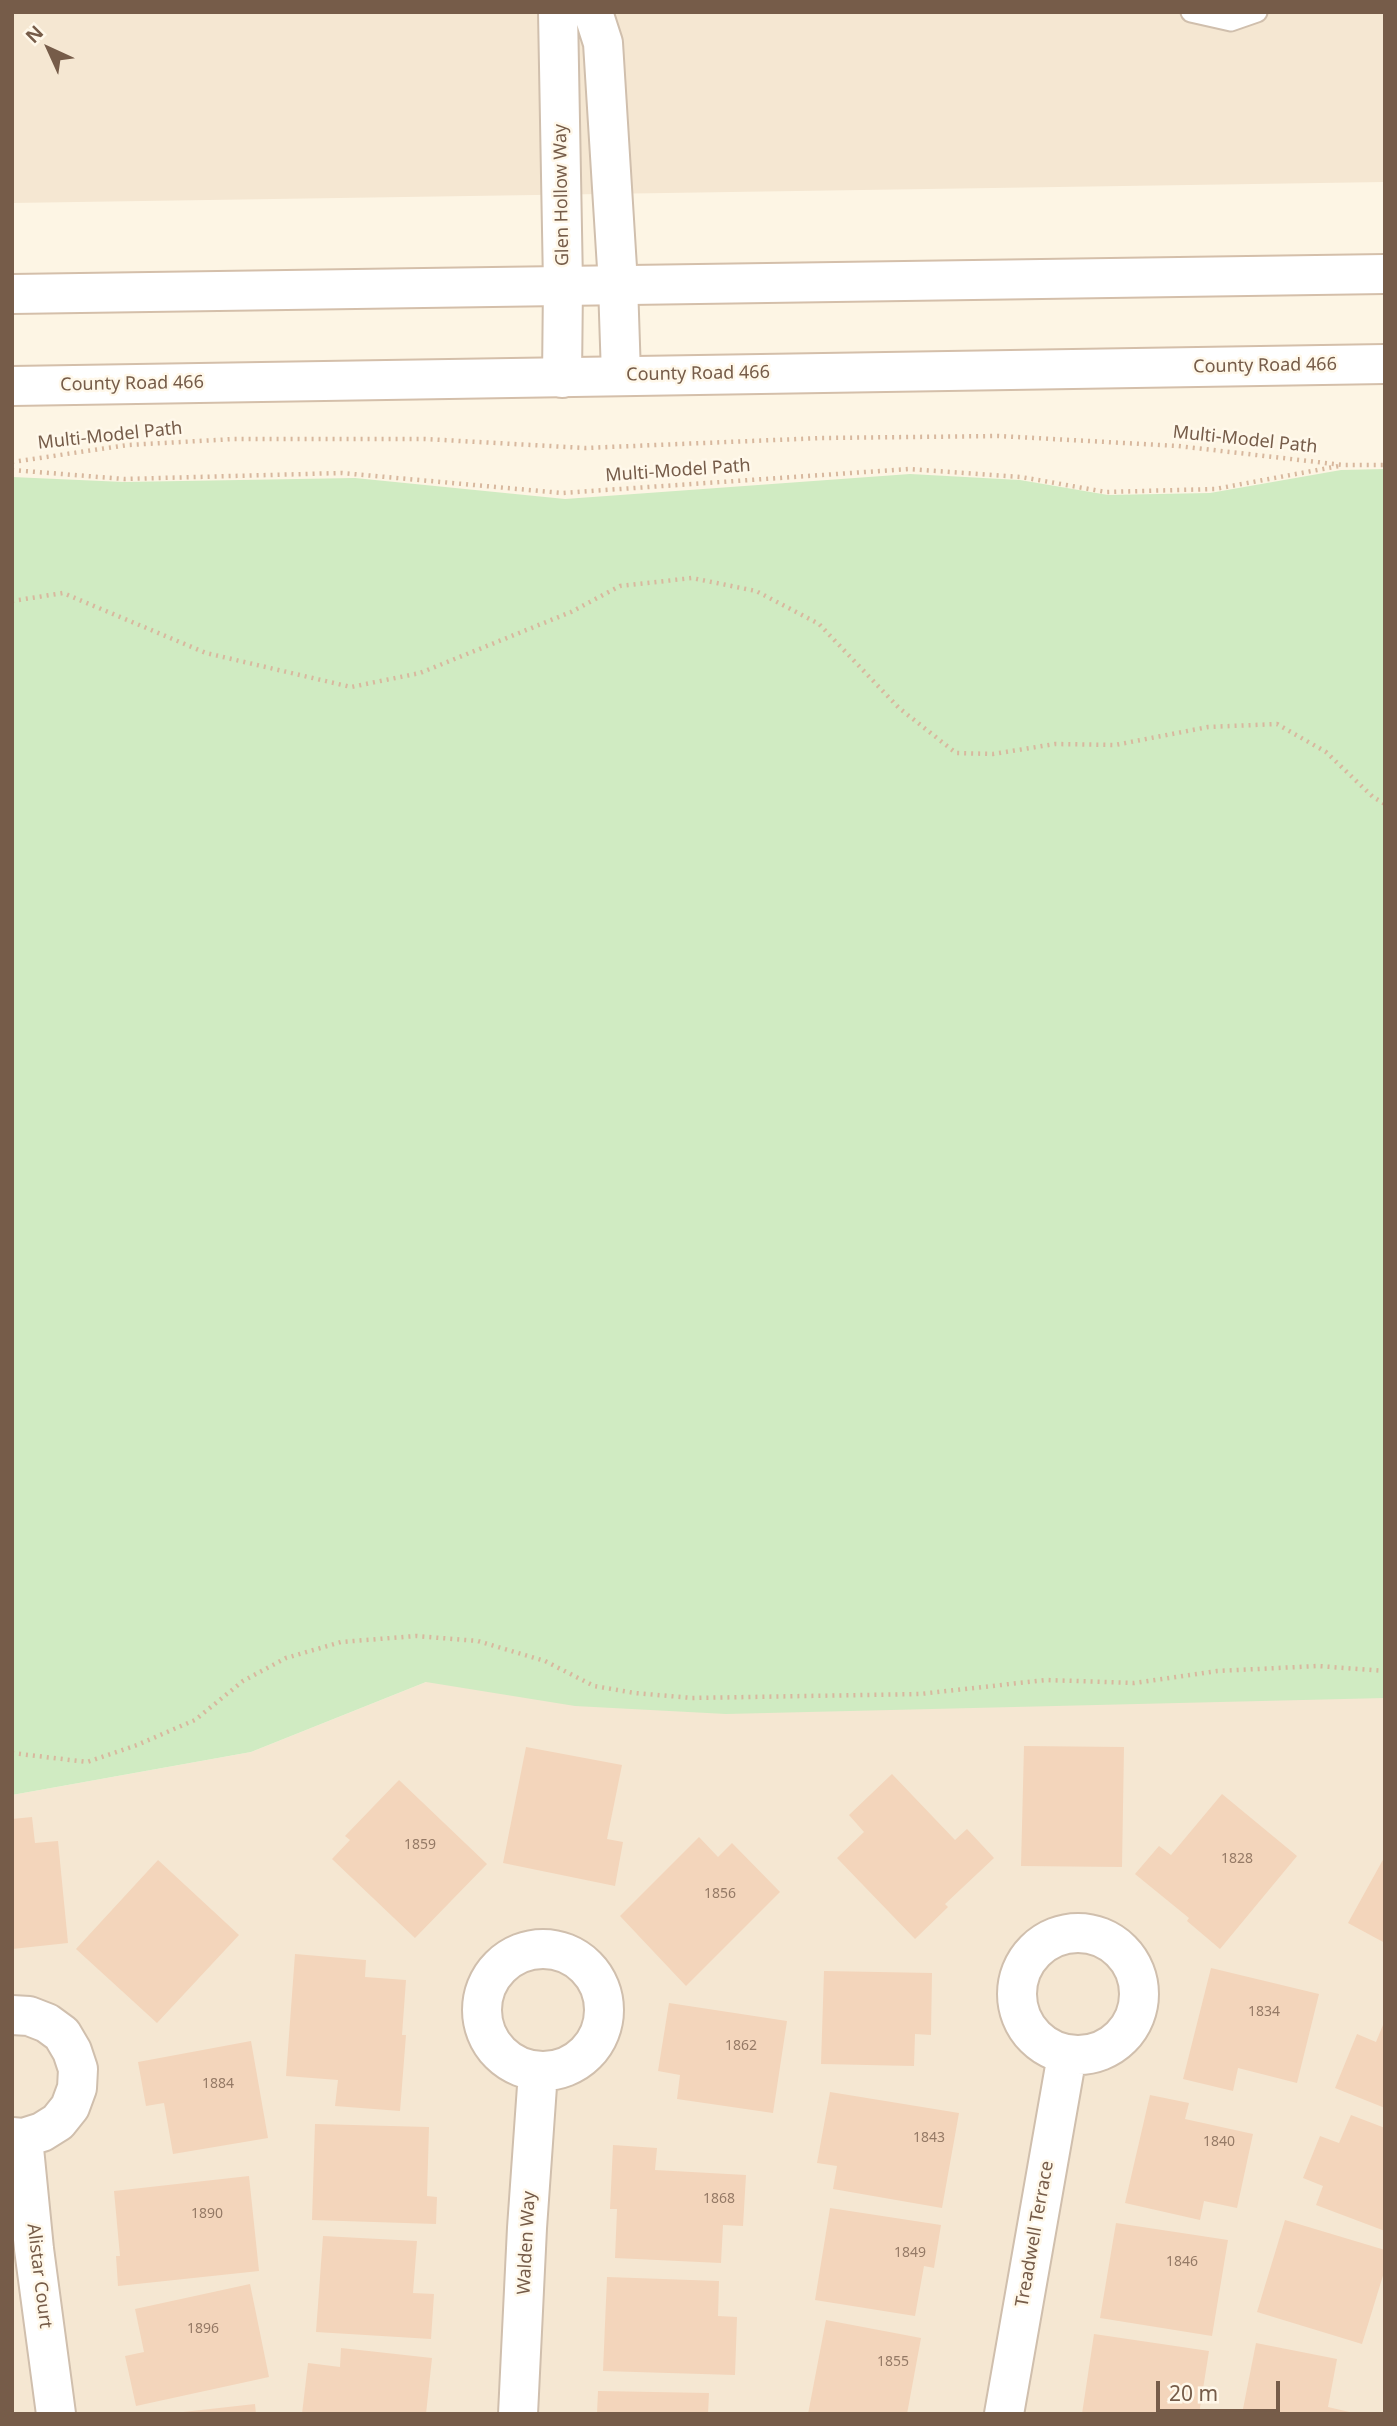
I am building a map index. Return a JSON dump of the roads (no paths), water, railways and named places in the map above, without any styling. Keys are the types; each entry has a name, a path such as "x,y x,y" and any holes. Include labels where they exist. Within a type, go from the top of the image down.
{"main road":[{"name":"Glen Hollow Way","path":"558,12 562,378"},
{"path":"593,12 603,43 621,375"},
{"path":"12,294 1385,274"},
{"name":"County Road 466","path":"12,386 1385,364"},
{"name":"Alistar Court","path":"12,2015 38,2019 62,2035 72,2050 78,2069 77,2088 70,2106 58,2122 42,2132 18,2137 56,2414"},
{"name":"Treadwell Terrace","path":"1004,2414 1067,2055"},
{"name":"Walden Way","path":"518,2414 538,2072"}],"lane":[{"path":"1191,12 1231,21 1257,12"}]}
